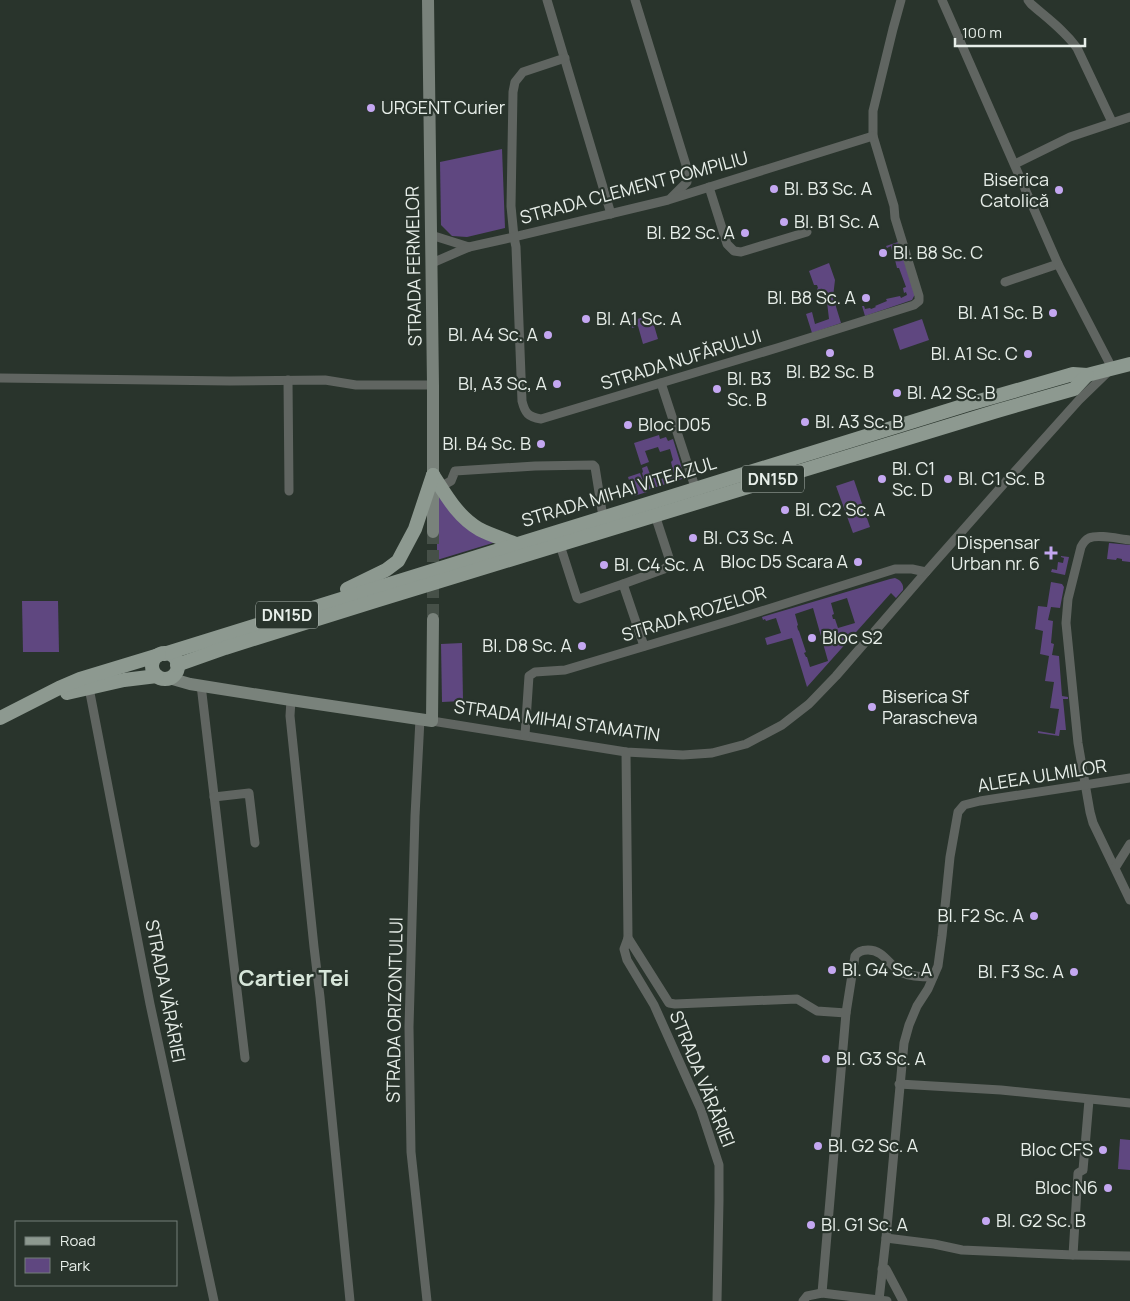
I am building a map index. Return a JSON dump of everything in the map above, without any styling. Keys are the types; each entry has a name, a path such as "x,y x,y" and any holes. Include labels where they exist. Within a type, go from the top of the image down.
{"main road":[{"name":"STRADA MIHAI VITEAZUL","path":"0,718 80,679 516,544 574,534 655,515 697,495 969,404 1073,374 1087,375 1130,364"},
{"path":"1076,395 1087,375"},
{"name":"STRADA MIHAI VITEAZUL","path":"178,665 375,600 560,545 574,534 603,517 697,495 997,411 1076,395"},
{"path":"432,475 459,514 490,534 516,544"},
{"path":"306,609 386,570 398,561 415,529 432,475"},
{"path":"162,654 173,656 178,665 175,675 163,677 154,674 152,667 154,660 162,654"},
{"name":"STRADA MIHAI VITEAZUL","path":"25,705 88,687 124,680 163,677"}],"street":[{"name":"STRADA FERMELOR","path":"428,0 432,263 433,532"},
{"path":"547,0 611,214"},
{"path":"635,0 686,165 687,182 668,200"},
{"name":"STRADA NUFĂRULUI","path":"565,58 523,72 516,82 513,92 511,206 516,247 522,401 528,414 541,419 831,332 914,305 919,301 873,136 873,111 902,0"},
{"path":"942,0 1058,264 1112,368"},
{"path":"1028,0 1070,38 1077,48 1112,122"},
{"path":"1015,164 1070,138 1130,117"},
{"name":"STRADA CLEMENT POMPILIU","path":"431,235 470,246 514,237 668,200 873,136"},
{"path":"709,188 727,244 734,251 741,252 807,232"},
{"path":"432,263 470,246"},
{"path":"1005,282 1058,264"},
{"name":"STRADA MIHAI STAMATIN","path":"163,677 201,686 626,752 683,755 712,753 746,744 782,726 809,704 836,676 926,572 1076,395 1112,368"},
{"path":"0,378 230,382 325,380 356,385 433,385"},
{"path":"288,380 290,491"},
{"path":"661,383 697,495"},
{"path":"440,487 451,481 455,471 535,466 593,465 603,517"},
{"path":"560,545 577,598 579,599 664,569 672,564 655,515"},
{"path":"1130,540 1099,536 1091,537 1085,541 1081,547 1068,599 1066,623 1078,743 1090,812 1130,900"},
{"name":"STRADA ROZELOR","path":"524,735 529,676 535,672 565,670 895,569 912,569 926,572"},
{"path":"623,584 644,646"},
{"path":"426,720 433,619"},
{"path":"201,686 245,1058"},
{"name":"STRADA VĂRĂRIEI","path":"88,687 150,1004 214,1301"},
{"path":"291,700 290,716 350,1301"},
{"name":"STRADA ORIZONTULUI","path":"426,720 414,824 409,1028 411,1152 427,1301"},
{"name":"STRADA VĂRĂRIEI","path":"626,752 628,938 624,949 626,960 654,1005 701,1110 719,1166 717,1301"},
{"name":"ALEEA ULMILOR","path":"883,1300 882,1268 904,1043 908,1025 938,966 950,857 958,812 964,805 980,801 1130,778"},
{"path":"214,798 249,794 255,843"},
{"path":"1115,868 1130,844"},
{"path":"628,938 669,1003 797,999 817,1011 846,1013"},
{"path":"822,1293 846,1013 855,956 858,951 873,950 880,953 904,974 933,977"},
{"path":"900,1084 1001,1090 1130,1104"},
{"path":"1073,1255 1078,1173 1083,1170 1089,1100"},
{"path":"886,1238 934,1244 962,1250 1130,1256"},
{"path":"882,1268 886,1269 902,1301"},
{"path":"803,1301 807,1296 822,1293 883,1300"}],"green space":[{"path":"502,149 505,228 467,237 452,236 441,225 440,162"},
{"path":"898,242 915,294 912,300 865,316 862,306 865,309 871,309 887,301 886,299 900,296 901,298 907,295 906,292 904,293 903,288 906,287 899,268 897,268 894,251 892,251 891,246 887,248 886,246"},
{"path":"829,263 835,280 833,297 841,323 812,333 806,314 812,312 815,324 829,319 827,302 825,302 824,297 820,298 817,285 814,285 809,271"},
{"path":"651,315 658,339 643,344 638,326 632,328 630,321"},
{"path":"922,319 929,340 900,350 893,329"},
{"path":"659,435 660,439 666,437 668,441 673,439 685,478 647,490 642,468 647,466 651,477 659,475 661,479 674,474 670,449 660,452 658,447 645,451 649,462 641,465 634,443"},
{"path":"640,473 647,492 634,496 628,477"},
{"path":"854,480 870,527 853,533 836,486"},
{"path":"438,496 496,542 437,560"},
{"path":"1109,543 1130,545 1130,562 1117,558 1116,560 1107,559"},
{"path":"1061,556 1069,557 1065,575 1051,572 1052,569 1057,570 1058,562 1063,563 1064,558"},
{"path":"895,578 899,580 903,590 896,598 891,593 807,687 792,638 767,645 765,638 781,633 776,618 766,621 762,617","holes":["847,598 855,623 838,628 835,619 833,619 832,615 834,614 831,603","813,608 828,661 810,667 804,653 806,652 798,630 795,614"]},
{"path":"1051,582 1062,584 1064,587 1060,608 1051,607 1048,620 1053,621 1051,643 1054,644 1052,655 1059,656 1062,696 1068,697 1068,699 1063,699 1066,730 1060,730 1059,736 1038,733 1038,731 1055,734 1059,709 1050,708 1054,682 1045,681 1049,656 1040,654 1043,631 1035,629 1038,606 1047,607"},
{"path":"22,601 58,601 59,652 23,652"},
{"path":"462,643 463,701 442,702 441,644"},
{"path":"1120,1139 1130,1140 1130,1170 1118,1169"}],"tunnel":[{"path":"433,532 433,619"}],"place":[{"name":"URGENT Curier","path":"371,108"},
{"name":"Bl. B3 Sc. A","path":"774,189"},
{"name":"Biserica Catolică","path":"1059,190"},
{"name":"Bl. B1 Sc. A","path":"784,222"},
{"name":"Bl. B2 Sc. A","path":"745,233"},
{"name":"Bl. B8 Sc. C","path":"883,253"},
{"name":"Bl. B8 Sc. A","path":"866,298"},
{"name":"Bl. A1 Sc. B","path":"1053,313"},
{"name":"Bl. A1 Sc. A","path":"586,319"},
{"name":"Bl. A4 Sc. A","path":"548,335"},
{"name":"Bl. B2 Sc. B","path":"830,353"},
{"name":"Bl. A1 Sc. C","path":"1028,354"},
{"name":"Bl, A3 Sc, A","path":"557,384"},
{"name":"Bl. B3 Sc. B","path":"717,389"},
{"name":"Bl. A2 Sc. B","path":"897,393"},
{"name":"Bl. A3 Sc. B","path":"805,422"},
{"name":"Bloc D05","path":"628,425"},
{"name":"Bl. B4 Sc. B","path":"541,444"},
{"name":"Bl. C1 Sc. D","path":"882,479"},
{"name":"Bl. C1 Sc. B","path":"948,479"},
{"name":"Bl. C2 Sc. A","path":"785,510"},
{"name":"Bl. C3 Sc. A","path":"693,538"},
{"name":"Dispensar Urban nr. 6","path":"1051,553"},
{"name":"Bloc D5 Scara A","path":"858,562"},
{"name":"Bl. C4 Sc. A","path":"604,565"},
{"name":"Bloc S2","path":"812,638"},
{"name":"Bl. D8 Sc. A","path":"582,646"},
{"name":"Biserica Sf Parascheva","path":"872,707"},
{"name":"Bl. F2 Sc. A","path":"1034,916"},
{"name":"Bl. G4 Sc. A","path":"832,970"},
{"name":"Bl. F3 Sc. A","path":"1074,972"},
{"name":"Bl. G3 Sc. A","path":"826,1059"},
{"name":"Bl. G2 Sc. A","path":"818,1146"},
{"name":"Bloc CFS","path":"1103,1150"},
{"name":"Bloc N6","path":"1108,1188"},
{"name":"Bl. G2 Sc. B","path":"986,1221"},
{"name":"Bl. G1 Sc. A","path":"811,1225"}],"district":[{"name":"Cartier Tei","path":"294,978"}]}
